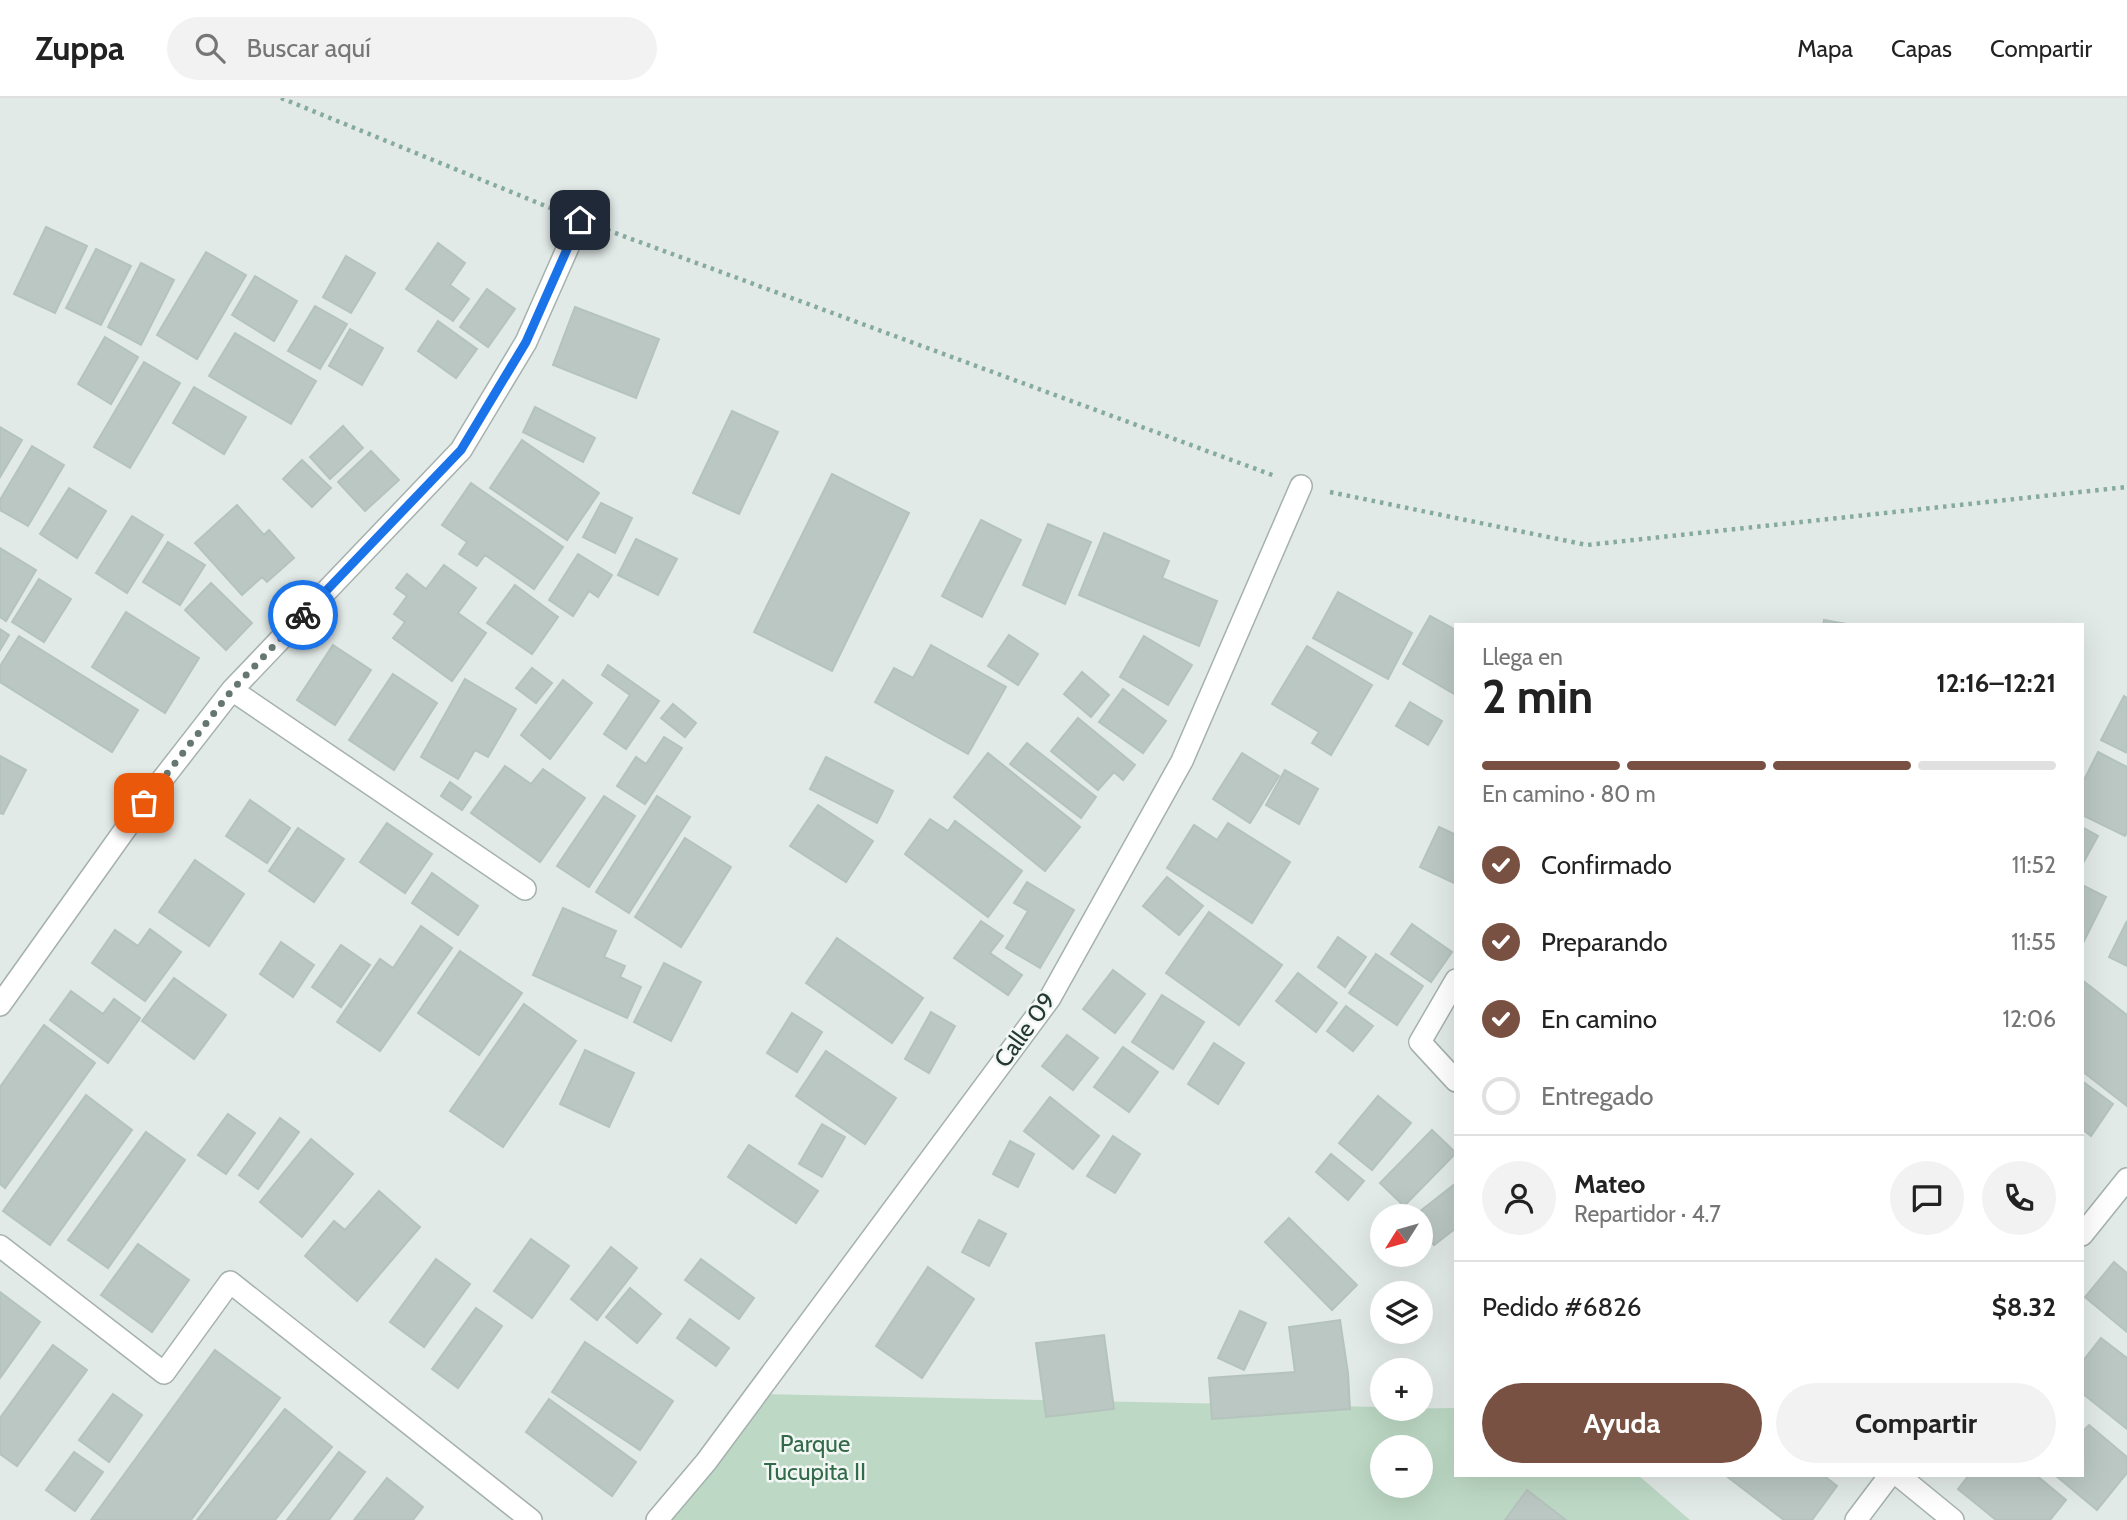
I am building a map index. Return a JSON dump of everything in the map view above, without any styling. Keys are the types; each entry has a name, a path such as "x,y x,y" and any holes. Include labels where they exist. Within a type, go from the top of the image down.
{"street":[{"path":"0,1005 144,803 232,690 461,450 526,342 580,220"},
{"name":"Calle 09","path":"657,1520 706,1462 1050,998 1182,761 1301,486"},
{"path":"232,690 525,889"},
{"path":"1454,983 1420,1042 1454,1079"},
{"path":"2084,1232 2127,1179"},
{"path":"0,1245 164,1373 230,1282 531,1520"},
{"path":"1856,1520 1888,1477"},
{"path":"1900,1477 1953,1520"}],"path":[{"path":"281,98 580,220 1301,486 1587,545 2127,487"}],"green space":[{"name":"Parque Tucupita II","path":"756,1394 1370,1407 1370,1421 1433,1421 1433,1408 1454,1408 1454,1477 1640,1477 1690,1520 669,1520"}],"building":[{"path":"46,227 87,246 55,313 14,294"},
{"path":"438,243 465,263 450,285 469,299 453,321 406,289"},
{"path":"96,249 131,266 101,325 66,308"},
{"path":"206,252 246,275 197,359 157,335"},
{"path":"346,256 375,273 351,313 323,297"},
{"path":"141,263 174,280 141,345 108,327"},
{"path":"255,276 297,301 274,341 232,315"},
{"path":"487,289 515,309 488,347 460,327"},
{"path":"315,306 347,324 320,369 288,351"},
{"path":"575,307 659,339 636,398 553,365"},
{"path":"438,321 477,349 456,378 418,351"},
{"path":"350,329 383,348 362,385 329,366"},
{"path":"235,333 316,381 291,424 209,376"},
{"path":"105,337 138,357 111,404 78,384"},
{"path":"144,362 180,383 130,468 94,447"},
{"path":"194,387 246,417 224,454 173,423"},
{"path":"535,407 595,438 583,462 523,432"},
{"path":"732,411 778,432 739,514 693,493"},
{"path":"343,426 363,448 330,479 310,457"},
{"path":"0,427 22,440 0,477"},
{"path":"522,440 599,493 567,540 490,488"},
{"path":"32,446 64,465 28,526 0,510 0,500"},
{"path":"371,451 399,480 365,511 338,482"},
{"path":"302,460 331,488 312,507 283,479"},
{"path":"832,474 909,513 832,671 754,632"},
{"path":"471,483 563,547 534,589 485,555 477,566 459,554 467,542 442,525"},
{"path":"69,488 106,511 77,558 40,534"},
{"path":"601,503 632,518 615,553 583,537"},
{"path":"237,505 264,535 269,530 294,558 267,582 262,577 242,595 195,543"},
{"path":"132,516 163,535 127,593 96,573"},
{"path":"981,520 1021,540 982,617 942,596"},
{"path":"1048,524 1091,542 1065,604 1023,585"},
{"path":"1104,533 1169,561 1162,578 1217,601 1199,646 1079,595"},
{"path":"636,539 677,559 658,595 618,575"},
{"path":"168,542 205,565 180,605 143,582"},
{"path":"0,548 36,570 6,621 0,617"},
{"path":"578,554 612,575 598,597 589,591 573,616 549,600"},
{"path":"444,565 476,588 458,613 486,633 452,681 393,638 405,622 394,614 407,596 396,588 407,574 426,589"},
{"path":"39,579 71,599 44,642 12,622"},
{"path":"211,583 252,623 226,650 185,610"},
{"path":"515,585 558,617 532,654 487,623"},
{"path":"1338,592 1412,633 1388,679 1313,638"},
{"path":"126,612 199,658 165,713 92,667"},
{"path":"1430,616 1454,629 1454,694 1403,664"},
{"path":"0,629 9,635 0,650"},
{"path":"1009,635 1038,654 1018,685 988,666"},
{"path":"19,636 138,710 112,752 0,682 0,666"},
{"path":"1144,636 1192,665 1168,705 1120,677"},
{"path":"333,645 371,670 335,725 297,700"},
{"path":"931,645 1006,687 968,754 875,702 894,668 913,678"},
{"path":"1307,646 1372,685 1331,755 1312,743 1319,732 1272,704"},
{"path":"608,665 659,701 626,749 604,734 630,695 602,675"},
{"path":"532,668 552,683 536,703 516,688"},
{"path":"1082,672 1109,695 1091,717 1064,694"},
{"path":"393,674 437,703 394,770 349,740"},
{"path":"465,679 516,709 488,757 475,750 458,779 421,757"},
{"path":"563,680 592,703 550,759 521,735"},
{"path":"1123,689 1166,721 1143,753 1099,722"},
{"path":"2124,696 2127,698 2127,753 2101,740"},
{"path":"1410,702 1442,721 1428,745 1396,726"},
{"path":"673,704 696,723 685,737 661,718"},
{"path":"1078,718 1135,765 1123,780 1114,772 1098,790 1051,751"},
{"path":"664,737 682,748 645,804 617,786 636,757 646,764"},
{"path":"1027,743 1096,797 1081,818 1010,764"},
{"path":"2098,752 2127,767 2125,836 2084,816 2084,780"},
{"path":"988,753 1080,827 1045,871 954,797"},
{"path":"1242,753 1279,776 1250,823 1213,799"},
{"path":"0,756 26,770 3,814 0,813"},
{"path":"826,757 893,791 877,823 810,789"},
{"path":"505,766 531,784 543,769 585,798 540,862 471,813"},
{"path":"1285,770 1318,789 1299,824 1266,805"},
{"path":"450,782 471,797 462,810 441,796"},
{"path":"604,796 635,816 589,887 557,866"},
{"path":"657,796 690,817 629,913 596,892"},
{"path":"250,800 290,828 267,863 226,836"},
{"path":"818,805 873,841 846,882 790,846"},
{"path":"930,819 948,831 955,821 1022,871 988,917 905,854"},
{"path":"387,823 432,854 405,893 360,862"},
{"path":"1228,823 1290,862 1252,923 1167,868 1194,825 1217,840"},
{"path":"1439,827 1454,834 1454,883 1420,867"},
{"path":"298,828 344,859 314,902 269,871"},
{"path":"2084,828 2098,836 2084,861"},
{"path":"685,838 731,867 681,947 635,917"},
{"path":"195,860 244,894 209,946 159,912"},
{"path":"432,873 478,906 458,935 412,903"},
{"path":"1167,877 1203,906 1179,935 1143,906"},
{"path":"1027,882 1074,910 1040,968 1006,948 1028,911 1014,903"},
{"path":"2084,886 2106,897 2084,941"},
{"path":"563,908 616,931 604,957 625,966 620,977 641,987 627,1018 533,975"},
{"path":"1209,912 1282,965 1239,1025 1166,973"},
{"path":"981,921 1003,936 990,953 1022,975 1008,995 954,958"},
{"path":"2127,921 2127,966 2109,957"},
{"path":"1412,924 1452,952 1431,982 1391,954"},
{"path":"421,926 452,948 380,1051 337,1022 380,959 393,968"},
{"path":"150,929 181,952 145,1001 92,963 115,930 138,946"},
{"path":"1338,937 1366,957 1345,987 1318,967"},
{"path":"837,938 923,998 892,1043 806,983"},
{"path":"281,942 314,965 293,997 260,974"},
{"path":"341,945 370,965 341,1007 312,987"},
{"path":"460,951 522,993 479,1055 418,1013"},
{"path":"1376,954 1423,986 1397,1025 1349,993"},
{"path":"664,963 701,982 671,1041 634,1022"},
{"path":"1113,970 1145,994 1115,1033 1083,1009"},
{"path":"1298,973 1337,1003 1316,1032 1276,1001"},
{"path":"174,978 226,1015 194,1059 142,1021"},
{"path":"2084,982 2127,1015 2127,1106 2084,1073"},
{"path":"71,991 103,1014 114,999 140,1018 108,1063 50,1020"},
{"path":"1162,995 1204,1022 1173,1069 1132,1042"},
{"path":"524,1004 576,1041 503,1147 450,1111"},
{"path":"1346,1006 1373,1026 1353,1051 1327,1031"},
{"path":"931,1012 955,1026 929,1073 905,1059"},
{"path":"792,1013 822,1032 797,1072 767,1053"},
{"path":"44,1025 95,1063 5,1188 0,1184 0,1087"},
{"path":"1067,1035 1098,1058 1073,1090 1042,1066"},
{"path":"1214,1043 1244,1063 1218,1104 1188,1084"},
{"path":"1123,1047 1158,1072 1129,1112 1094,1087"},
{"path":"585,1050 634,1073 609,1127 560,1104"},
{"path":"826,1051 896,1098 865,1144 796,1096"},
{"path":"2084,1082 2113,1104 2091,1136 2084,1131"},
{"path":"86,1095 132,1130 50,1245 3,1211"},
{"path":"1378,1096 1411,1123 1372,1170 1339,1143"},
{"path":"1050,1097 1099,1136 1073,1169 1024,1131"},
{"path":"228,1114 255,1133 226,1174 198,1155"},
{"path":"280,1118 299,1132 258,1189 239,1175"},
{"path":"822,1124 845,1137 822,1177 799,1164"},
{"path":"1432,1130 1454,1151 1454,1155 1406,1204 1402,1204 1380,1183"},
{"path":"146,1132 185,1160 108,1268 68,1240"},
{"path":"1113,1136 1140,1154 1115,1193 1087,1176"},
{"path":"311,1139 353,1174 302,1237 260,1202"},
{"path":"1010,1141 1034,1154 1018,1187 993,1174"},
{"path":"749,1145 818,1191 796,1223 728,1177"},
{"path":"1331,1154 1364,1181 1348,1200 1316,1172"},
{"path":"1454,1185 1454,1230 1434,1245 1433,1204 1429,1204"},
{"path":"379,1191 420,1227 357,1301 305,1256 334,1221 345,1230"},
{"path":"1289,1218 1357,1285 1332,1310 1265,1242"},
{"path":"979,1220 1006,1234 989,1266 962,1252"},
{"path":"531,1239 569,1266 532,1318 494,1291"},
{"path":"138,1244 189,1280 152,1332 101,1295"},
{"path":"611,1247 637,1268 597,1320 571,1299"},
{"path":"436,1259 470,1284 424,1347 390,1322"},
{"path":"701,1259 754,1298 739,1319 685,1280"},
{"path":"2114,1262 2127,1273 2127,1332 2085,1297"},
{"path":"928,1267 974,1299 922,1378 876,1346"},
{"path":"630,1288 661,1314 637,1343 606,1317"},
{"path":"0,1292 40,1322 0,1378"},
{"path":"476,1308 502,1326 458,1388 432,1369"},
{"path":"1240,1311 1266,1323 1244,1370 1218,1358"},
{"path":"690,1319 729,1348 716,1366 677,1338"},
{"path":"1340,1320 1350,1409 1212,1419 1209,1378 1295,1372 1289,1327"},
{"path":"1104,1335 1114,1409 1046,1417 1036,1343"},
{"path":"2101,1338 2127,1358 2127,1429 2084,1395 2084,1359"},
{"path":"585,1342 673,1401 640,1450 552,1392"},
{"path":"53,1345 87,1370 17,1466 0,1454 0,1418"},
{"path":"215,1350 280,1398 191,1520 91,1520"},
{"path":"113,1394 142,1415 109,1462 79,1440"},
{"path":"549,1399 636,1462 612,1496 526,1432"},
{"path":"285,1409 332,1447 275,1520 197,1520"},
{"path":"2089,1425 2127,1457 2127,1473 2097,1510 2057,1477 2084,1477 2084,1430"},
{"path":"74,1452 103,1472 75,1511 46,1490"},
{"path":"339,1452 365,1472 329,1520 287,1520"},
{"path":"1728,1477 1826,1477 1837,1486 1812,1520 1784,1520"},
{"path":"1967,1477 2038,1477 2066,1500 2050,1520 1996,1520 1958,1489"},
{"path":"387,1478 423,1507 413,1520 354,1520"},
{"path":"1527,1490 1566,1520 1505,1520"}],"way so far":[{"path":"144,803 232,690 303,615"}],"route":[{"path":"303,615 461,450 526,342 580,220"}]}
